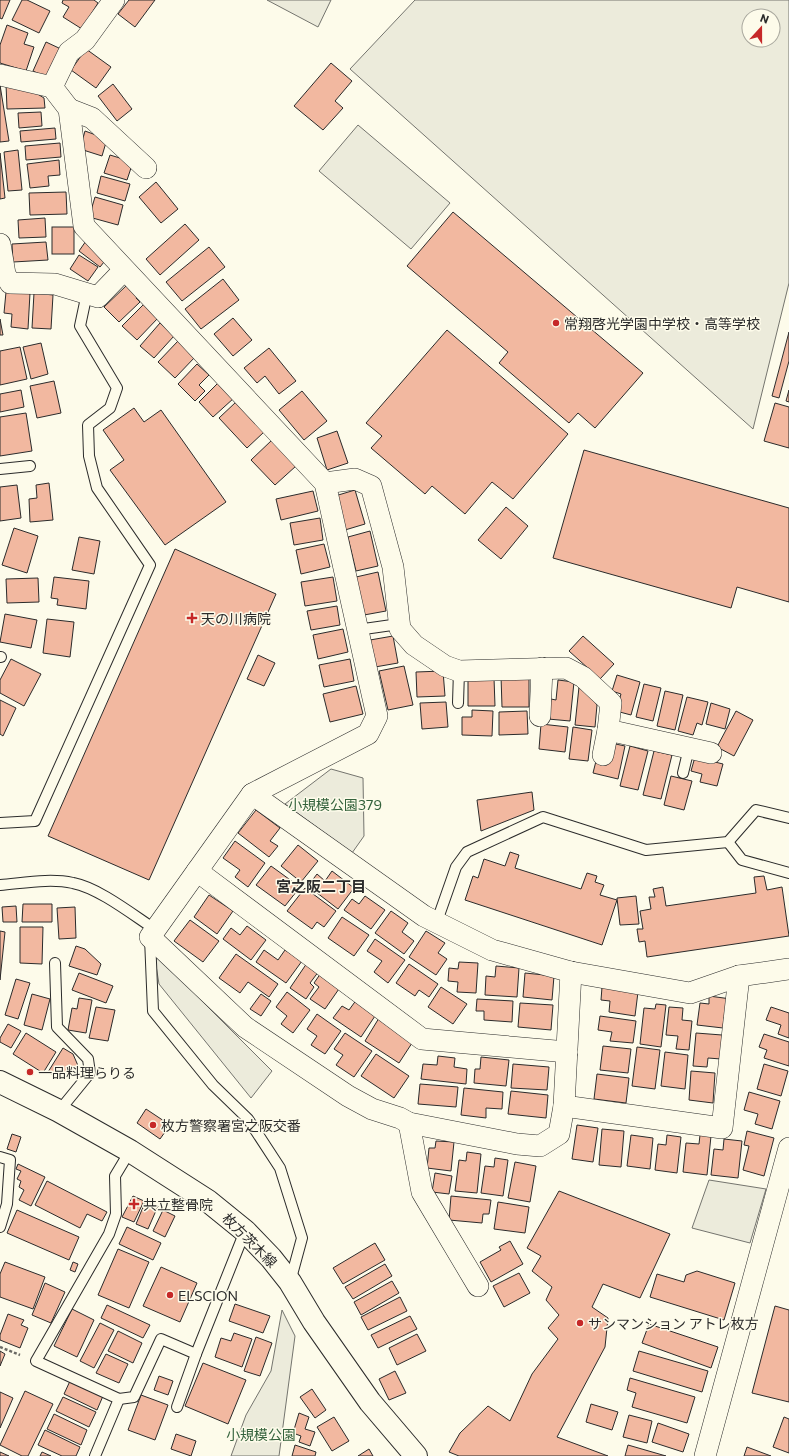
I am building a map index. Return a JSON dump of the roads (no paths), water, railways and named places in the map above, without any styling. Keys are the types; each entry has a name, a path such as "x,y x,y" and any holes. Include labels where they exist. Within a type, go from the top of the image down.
{"main road":[{"name":"枚方茨木線","path":"0,1082 59,1111 130,1151 208,1201 245,1230 271,1258 290,1282 314,1322 370,1402 416,1456"}],"street":[{"path":"52,88 69,52 85,40 114,0"},
{"path":"0,75 52,88 69,109 92,118 146,168"},
{"path":"69,109 84,226 325,483 377,716 368,734 252,794 153,933 245,1027 348,1096 372,1109 400,1118 408,1123 517,1144 540,1146 559,1134 564,1106 571,972"},
{"path":"0,244 5,274 10,282 55,284 98,297 124,270"},
{"path":"325,483 355,479 371,486 393,567 400,629 414,646 445,666 459,671 566,668 583,677 611,703 603,755"},
{"path":"540,716 542,668"},
{"path":"608,730 711,753"},
{"path":"252,794 436,924 492,950 571,972 690,992 739,976 789,969"},
{"path":"197,871 422,1039 566,1052"},
{"path":"564,1106 722,1128 739,976"},
{"path":"408,1123 422,1192 478,1286"},
{"path":"705,1456 789,1148"}],"lane":[{"path":"0,823 35,821 150,565 98,488 89,456 88,425 110,408 117,388 80,326 87,293"},
{"path":"0,469 30,466"},
{"path":"357,630 399,624"},
{"path":"458,703 459,671"},
{"path":"683,773 689,748"},
{"path":"436,924 456,867 466,852 543,818 646,850 728,842 756,810 789,818"},
{"path":"728,842 742,860 789,872"},
{"path":"0,885 38,881 74,883 103,895 153,933 153,1011 213,1085 248,1119 280,1168 302,1238 290,1282"},
{"path":"55,963 57,1028 88,1059 90,1073 59,1111"},
{"path":"130,1151 115,1176 116,1214 109,1234 36,1361 119,1399 134,1397 161,1340 196,1354"},
{"path":"0,1157 10,1160 7,1204 0,1227"},
{"path":"177,1407 196,1354 245,1230"},
{"path":"95,1456 119,1399"}],"place":[{"name":"常翔啓光学園中学校・高等学校","path":"556,323"},
{"name":"天の川病院","path":"192,618"},
{"name":"一品料理らりる","path":"30,1072"},
{"name":"枚方警察署宮之阪交番","path":"153,1125"},
{"name":"共立整骨院","path":"134,1204"},
{"name":"ELSCION","path":"170,1295"},
{"name":"サンマンション アトレ枚方","path":"580,1323"}],"district":[{"name":"宮之阪二丁目","path":"321,886"}],"park label":[{"name":"小規模公園379","path":"335,804"},
{"name":"小規模公園","path":"261,1434"}]}
